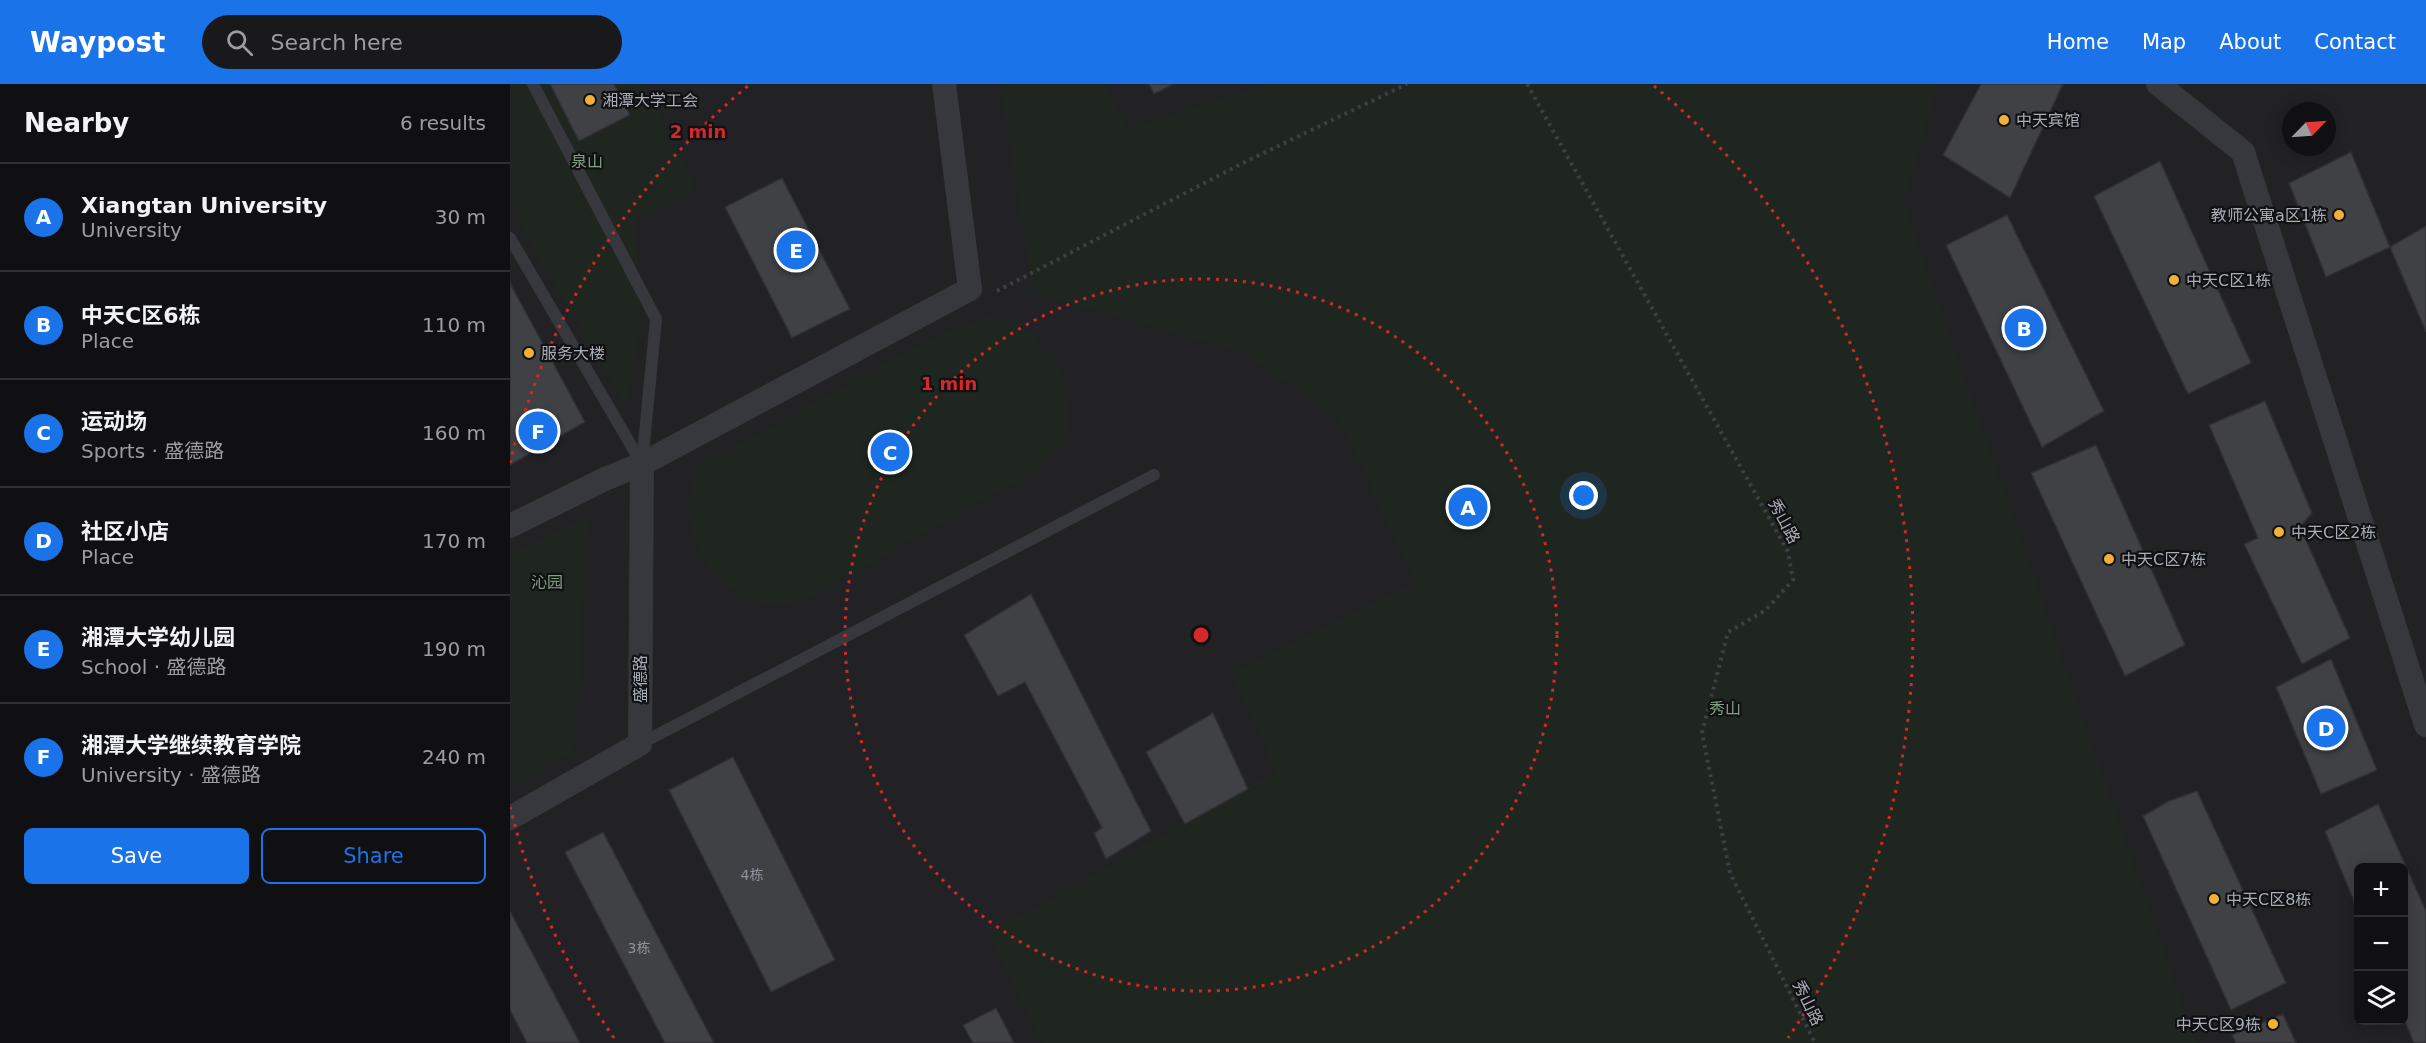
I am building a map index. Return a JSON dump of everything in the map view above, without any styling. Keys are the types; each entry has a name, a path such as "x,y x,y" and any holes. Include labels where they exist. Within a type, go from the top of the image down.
{"street":[{"path":"510,526 605,479 642,464 970,289 944,84"},
{"path":"2158,84 2243,152 2426,725"},
{"name":"盛德路","path":"640,744 642,464"},
{"path":"510,818 640,744"}],"lane":[{"path":"533,84 656,319 642,464"},
{"path":"510,238 642,464"},
{"path":"640,744 1154,475"}],"path":[{"path":"991,294 1241,164 1407,84"},
{"name":"秀山路","path":"1527,84 1788,552 1793,580 1766,610 1728,632 1702,733 1730,873 1815,1043"}],"shaded area":[{"path":"510,84 2426,84 2426,1043 510,1043"}],"green space":[{"name":"泉山","path":"510,84 644,84 696,189 635,220 641,325 627,408 510,208"},
{"name":"秀山","path":"1000,84 1106,84 1127,130 1265,84 1938,84 1904,203 2196,1043 1042,1043 989,934 1276,771 1231,673 1415,582 1339,420 1241,352 1033,293"},
{"path":"989,315 1030,332 1062,368 1068,411 1066,441 1041,468 801,602 760,604 730,588 717,576 706,562 698,546 689,513 690,492 705,463 929,339"},
{"name":"沁园","path":"588,516 575,750 510,788 510,555"}],"building":[{"name":"湘潭大学工会","path":"550,84 614,84 630,115 579,141"},
{"path":"1149,84 1173,84 1154,94"},
{"name":"中天宾馆","path":"1981,84 2063,84 2010,198 1943,155"},
{"name":"教师公寓a区1栋","path":"2351,152 2390,247 2326,277 2289,183"},
{"name":"中天C区1栋","path":"2160,161 2251,363 2188,394 2094,196"},
{"path":"782,178 850,309 792,338 725,207"},
{"path":"2007,215 2104,411 2042,447 1946,245"},
{"path":"2426,226 2426,332 2390,247"},
{"name":"服务大楼","path":"510,283 585,422 510,465"},
{"name":"中天C区2栋","path":"2265,401 2312,513 2300,527 2350,638 2302,664 2244,544 2258,538 2209,425"},
{"name":"中天C区7栋","path":"2096,445 2185,645 2125,676 2031,473"},
{"path":"1031,594 1151,831 1106,859 1094,833 1102,828 1025,682 998,696 964,635"},
{"path":"2331,659 2377,770 2321,794 2276,687"},
{"path":"1213,713 1248,789 1185,824 1146,752"},
{"path":"733,757 835,960 771,992 669,790"},
{"name":"中天C区8栋","path":"2197,791 2286,983 2231,1010 2143,816 2169,801"},
{"path":"2378,804 2404,863 2354,863 2354,901 2325,831"},
{"path":"603,832 714,1043 665,1043 565,852"},
{"path":"2408,871 2426,911 2426,1043 2414,1043 2406,1025"},
{"path":"510,911 580,1043 527,1043 510,1010"},
{"path":"996,1008 1014,1043 973,1043 963,1025"},
{"name":"中天C区9栋","path":"2283,1014 2296,1043 2236,1043 2232,1035"}],"place":[{"name":"湘潭大学工会","path":"590,100"},
{"name":"中天宾馆","path":"2004,120"},
{"name":"教师公寓a区1栋","path":"2339,215"},
{"name":"湘潭大学幼儿园","path":"796,250"},
{"name":"中天C区1栋","path":"2174,280"},
{"name":"中天C区6栋","path":"2024,328"},
{"name":"服务大楼","path":"529,353"},
{"name":"湘潭大学继续教育学院","path":"538,431"},
{"name":"运动场","path":"890,452"},
{"name":"Xiangtan University","path":"1468,507"},
{"name":"中天C区2栋","path":"2279,532"},
{"name":"中天C区7栋","path":"2109,559"},
{"name":"社区小店","path":"2326,728"},
{"name":"中天C区8栋","path":"2214,899"},
{"name":"中天C区9栋","path":"2273,1024"}]}
